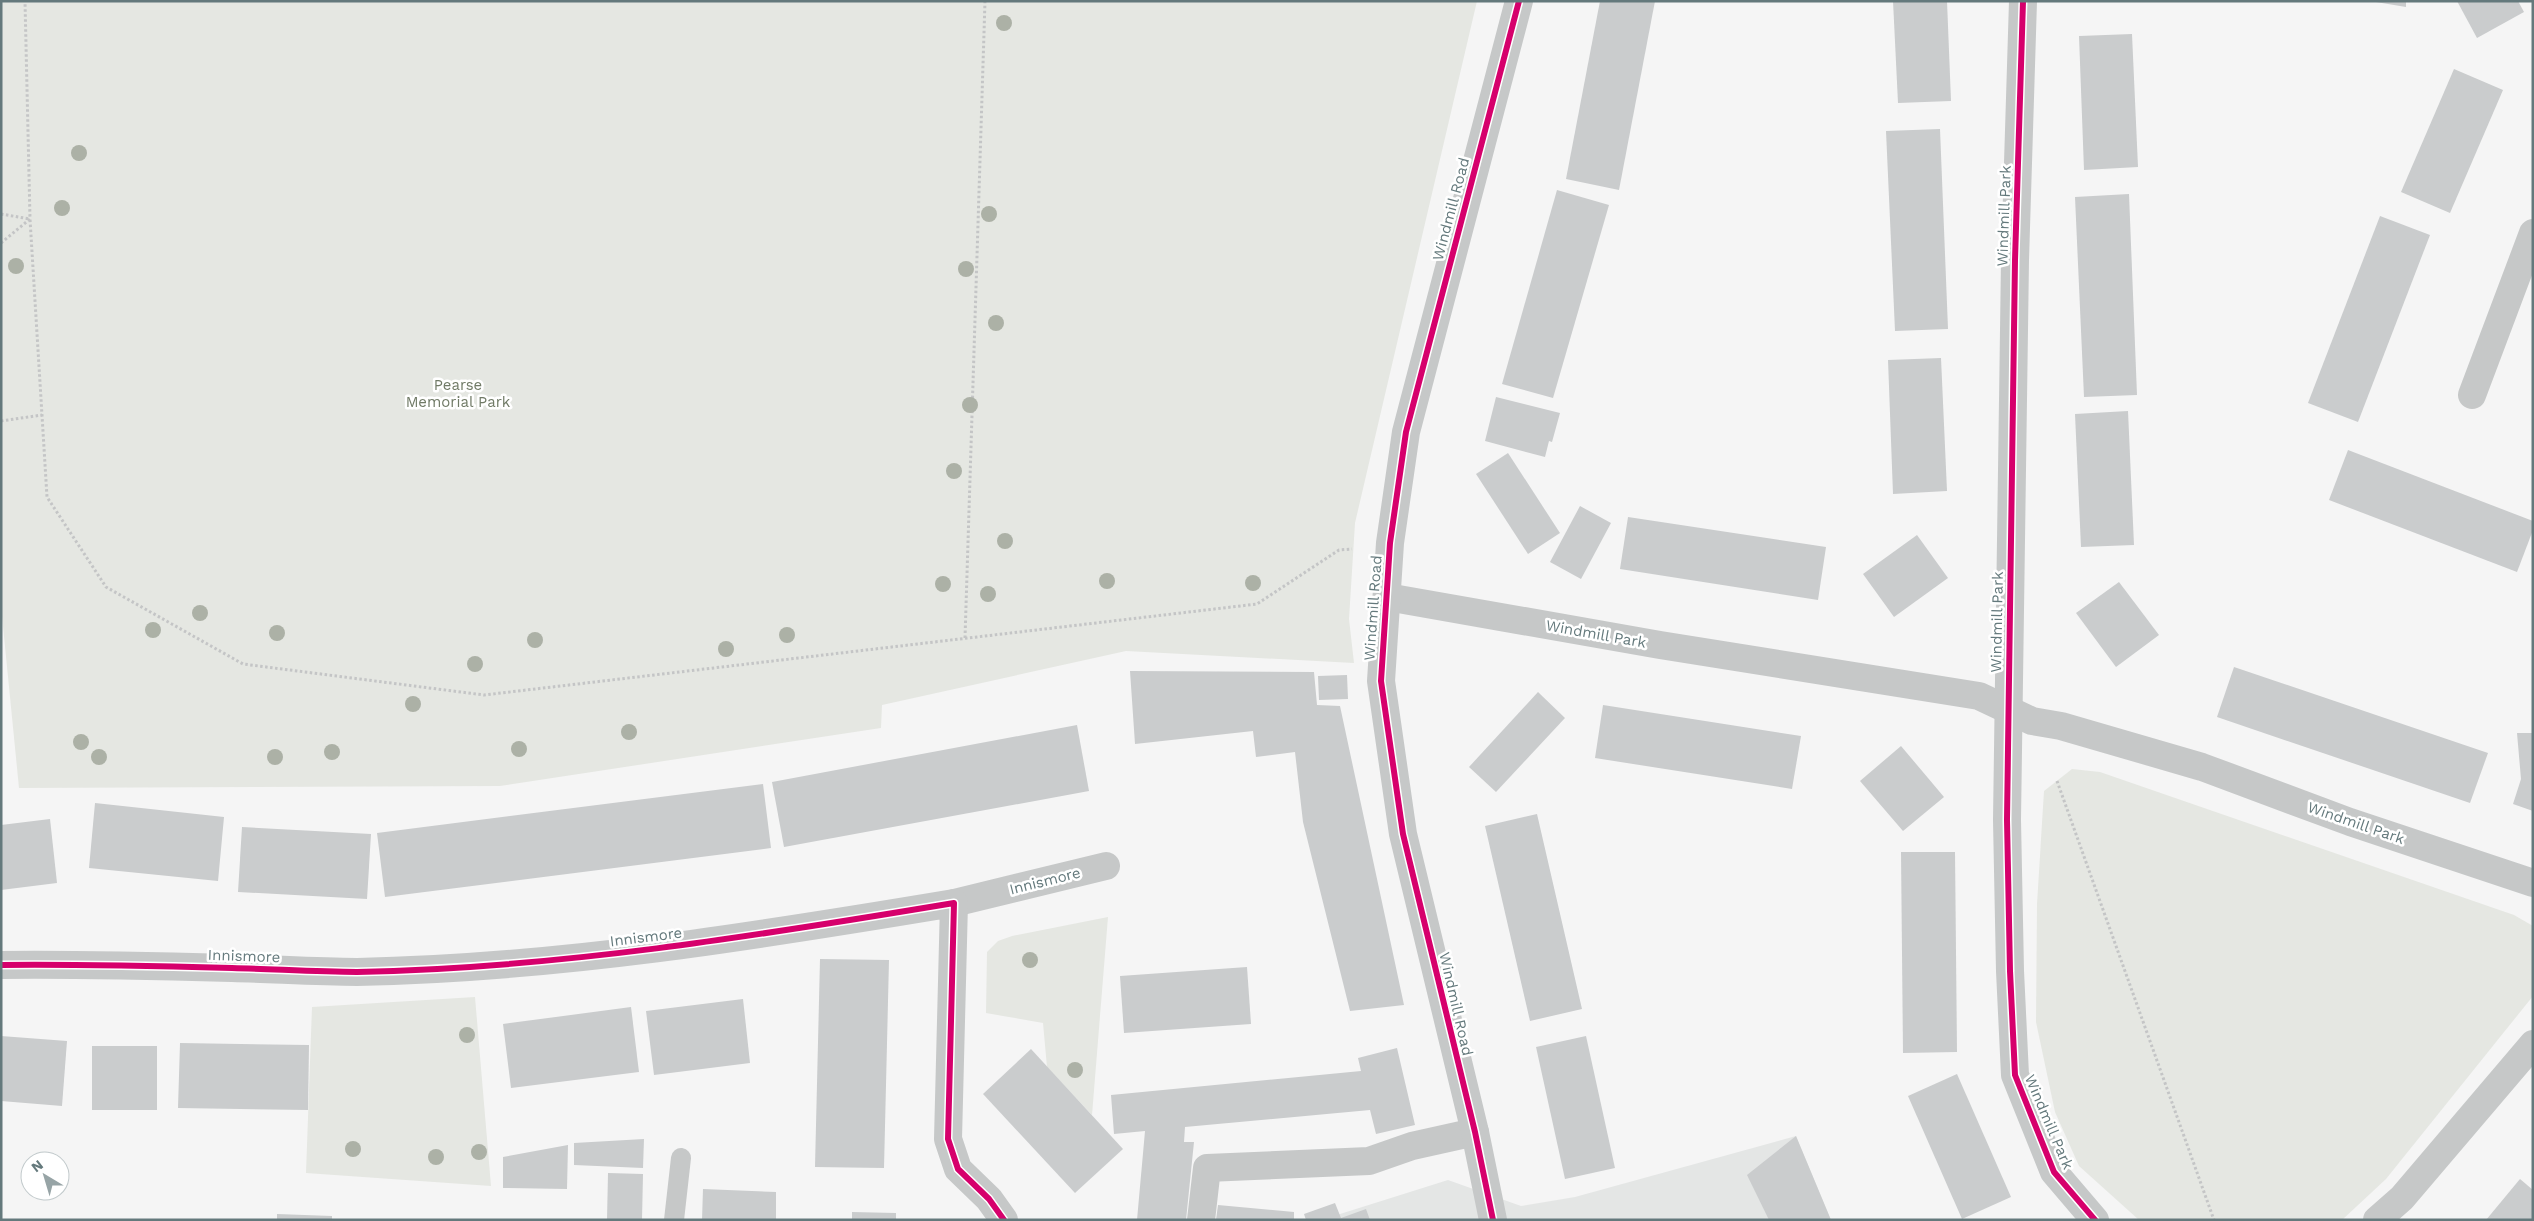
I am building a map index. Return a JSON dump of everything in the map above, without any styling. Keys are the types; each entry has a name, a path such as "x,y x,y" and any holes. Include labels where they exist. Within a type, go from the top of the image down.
{"street":[{"name":"Windmill Road","path":"1493,1220 1475,1132 1403,834 1381,681 1390,543 1406,432 1519,1"},
{"name":"Windmill Park","path":"2023,1 2015,260 2009,710 2010,971 2015,1075 2054,1172 2095,1220"},
{"path":"2472,395 2533,233"},
{"name":"Windmill Park","path":"1387,597 1660,645 1979,696 2032,721 2061,726 2202,767 2350,822 2533,883"},
{"name":"Innismore","path":"1,965 97,964 356,972 489,965 610,955 771,934 954,903 1106,866"},
{"path":"954,903 948,1139 958,1169 989,1199 1004,1220"},
{"path":"2377,1220 2402,1198 2533,1044"},
{"path":"1201,1220 1206,1168 1369,1161 1412,1146 1475,1132"}],"lane":[{"path":"674,1220 681,1158"}],"path":[{"path":"25,1 30,220 47,497 106,587 243,664 484,695 1257,604 1339,550 1390,543"},
{"path":"965,638 985,1"},
{"path":"1,214 30,220"},
{"path":"1,243 30,220"},
{"path":"1,421 42,415"},
{"path":"2057,781 2214,1220"}],"shaded area":[{"path":"1796,1136 1831,1220 1321,1220 1448,1180 1521,1206 1575,1197"}],"green space":[{"name":"Pearse Memorial Park","path":"1,1 1477,1 1355,523 1349,619 1354,663 1126,651 882,705 881,728 500,786 19,788 1,606"},
{"path":"2072,769 2100,772 2514,915 2533,926 2533,996 2386,1179 2342,1220 2139,1220 2079,1166 2055,1112 2036,1022 2037,904 2044,791"},
{"path":"1108,917 1092,1115 1047,1067 1043,1023 986,1013 987,952 998,941 1012,936"},
{"path":"475,997 491,1186 306,1173 312,1007"}],"building":[{"path":"1600,1 1655,1 1619,190 1566,179"},
{"path":"1893,1 1947,1 1951,101 1898,103"},
{"path":"2370,1 2406,1 2406,7"},
{"path":"2457,1 2518,1 2524,12 2477,38"},
{"path":"2132,34 2138,167 2084,170 2079,36"},
{"path":"2454,69 2503,90 2450,213 2401,192"},
{"path":"1940,129 1948,329 1895,331 1886,131"},
{"path":"1557,190 1609,205 1553,398 1502,384"},
{"path":"2129,194 2137,395 2084,397 2075,197"},
{"path":"2380,216 2430,235 2358,422 2308,403"},
{"path":"1941,358 1947,491 1893,494 1888,360"},
{"path":"1496,397 1560,413 1552,442 1549,441 1545,457 1485,441"},
{"path":"2128,411 2134,545 2081,547 2075,414"},
{"path":"2348,450 2533,521 2533,530 2517,572 2329,500"},
{"path":"1508,453 1560,533 1528,554 1476,474"},
{"path":"1580,506 1611,523 1581,579 1550,562"},
{"path":"1628,517 1826,547 1818,600 1620,569"},
{"path":"1917,535 1948,578 1894,617 1863,574"},
{"path":"2119,582 2159,635 2116,667 2076,613"},
{"path":"2234,667 2488,753 2470,803 2217,717"},
{"path":"1130,671 1314,672 1317,705 1340,706 1404,1005 1350,1011 1303,822 1295,752 1256,757 1253,731 1135,744"},
{"path":"1347,675 1348,699 1319,700 1318,676"},
{"path":"1538,692 1565,718 1496,792 1469,767"},
{"path":"1603,705 1801,736 1792,789 1595,758"},
{"path":"1077,725 1089,791 784,847 772,782"},
{"path":"2517,733 2533,733 2533,811 2513,804 2521,779"},
{"path":"1901,746 1944,797 1903,831 1860,781"},
{"path":"763,784 771,848 385,897 377,833"},
{"path":"95,803 224,817 218,881 89,868"},
{"path":"1537,814 1582,1009 1530,1021 1485,826"},
{"path":"50,819 57,883 1,890 1,825"},
{"path":"242,827 371,834 367,899 238,892"},
{"path":"1901,852 1955,852 1957,1052 1903,1053"},
{"path":"820,959 889,960 884,1168 815,1167"},
{"path":"1247,967 1251,1024 1124,1033 1120,976"},
{"path":"743,999 750,1063 654,1075 646,1011"},
{"path":"631,1007 639,1072 511,1088 503,1024"},
{"path":"1,1036 67,1041 62,1106 1,1101"},
{"path":"1586,1036 1615,1168 1565,1179 1536,1047"},
{"path":"180,1043 309,1045 308,1110 178,1108"},
{"path":"92,1046 157,1046 157,1110 92,1110"},
{"path":"1397,1048 1415,1125 1376,1134 1370,1110 1185,1127 1184,1142 1194,1142 1186,1220 1137,1220 1145,1131 1114,1134 1111,1095 1361,1071 1358,1058"},
{"path":"1031,1049 1123,1149 1075,1193 983,1094"},
{"path":"1957,1074 2011,1197 1962,1219 1908,1096"},
{"path":"1796,1136 1831,1220 1769,1220 1747,1175"},
{"path":"644,1139 643,1168 574,1165 574,1143"},
{"path":"568,1145 567,1189 503,1188 503,1157"},
{"path":"608,1173 643,1174 642,1220 607,1220"},
{"path":"2520,1179 2533,1190 2533,1220 2486,1220"},
{"path":"703,1189 776,1192 776,1220 702,1220"},
{"path":"1335,1203 1341,1218 1366,1209 1370,1220 1306,1220 1304,1214"},
{"path":"1218,1205 1294,1212 1294,1220 1216,1220"},
{"path":"852,1212 896,1213 896,1220 852,1220"},
{"path":"277,1214 332,1216 332,1220 277,1220"}],"cycle path":[{"path":"1493,1220 1475,1132 1403,834 1381,681 1390,543 1406,432 1519,1"},
{"path":"2023,1 2015,260 2007,820 2010,971 2015,1075 2054,1172 2095,1220"},
{"path":"1,965 248,968 342,972 432,969 507,964 657,948 954,903 948,1139 958,1169 989,1199 1004,1220"}]}
